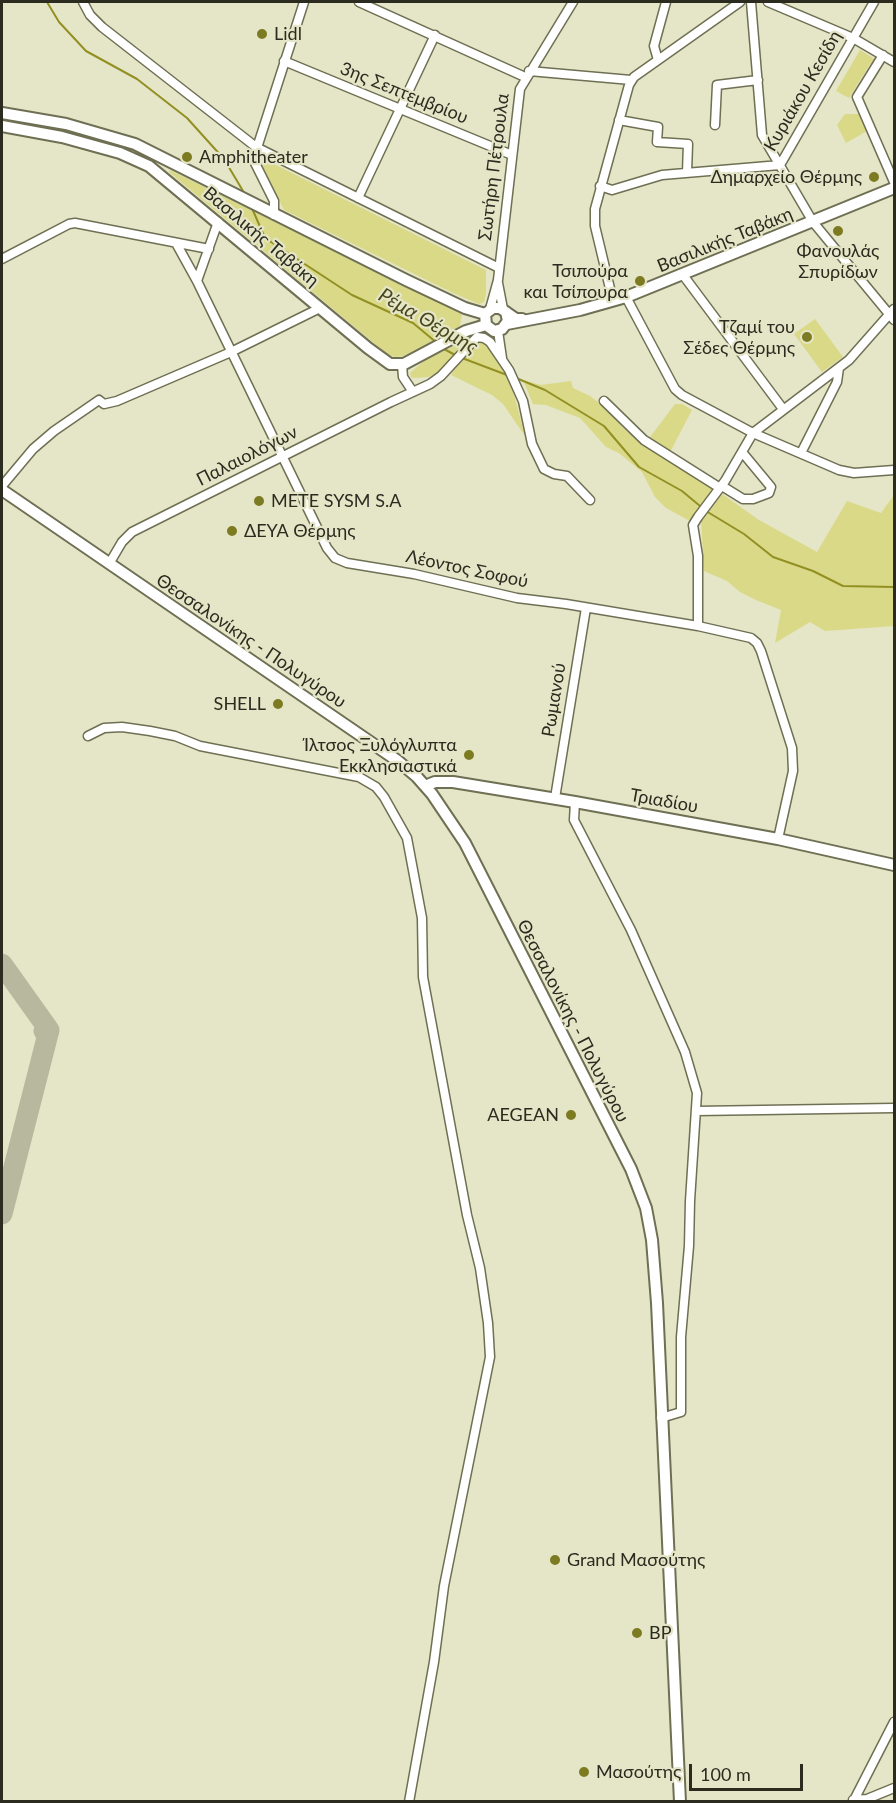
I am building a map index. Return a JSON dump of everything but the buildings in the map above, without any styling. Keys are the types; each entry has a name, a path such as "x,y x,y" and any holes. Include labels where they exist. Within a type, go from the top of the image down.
{"main road":[{"name":"Βασιλικής Ταβάκη","path":"2,113 66,124 150,151 269,213 452,302 487,316 496,307 503,319 529,319 613,302 894,188"},
{"name":"Βασιλικής Ταβάκη","path":"2,126 62,137 120,153 149,166 385,361 393,365 402,365"},
{"path":"120,153 123,141"},
{"path":"402,365 466,331 487,316 491,330 503,319"},
{"name":"Θεσσαλονίκης - Πολυγύρου","path":"2,488 109,564 398,761 425,786 465,843 640,1189 646,1208 652,1240 680,1802"},
{"name":"Τριαδίου","path":"425,786 435,782 453,782 555,798 778,839 857,858 894,864"}],"street":[{"path":"83,2 90,15 102,27 256,147 500,268"},
{"path":"269,213 274,201 255,163 256,147 304,2"},
{"path":"359,2 527,74 631,80"},
{"name":"Σωτήρη Πέτρουλα","path":"487,316 500,268 518,94 527,74 573,2"},
{"path":"658,60 654,46 666,2"},
{"path":"613,302 596,226 595,209 631,80 740,2"},
{"path":"698,626 698,556 693,525 698,517 721,487 753,433 839,368 893,315 813,222 762,135 751,2"},
{"path":"768,2 854,38 894,62"},
{"name":"Κυριάκου Κεσίδη","path":"600,186 612,190 662,175 780,165 874,2"},
{"path":"358,198 435,34"},
{"path":"883,55 857,97 894,182"},
{"name":"3ης Σεπτεμβρίου","path":"284,61 512,155"},
{"path":"715,125 717,85 758,80"},
{"path":"619,120 658,127 657,142 688,144 687,172"},
{"path":"197,281 218,222"},
{"path":"2,259 75,223 209,249"},
{"name":"Λέοντος Σοφού","path":"176,243 334,558 347,563 414,574 517,598 698,626 751,638 757,643 792,748 794,761 778,839"},
{"path":"683,275 783,409"},
{"name":"Σωτήρη Πέτρουλα","path":"498,280 503,319 503,361"},
{"path":"626,297 675,389 687,399 753,433 847,472 894,470"},
{"path":"2,488 33,449 54,431 99,400 104,404 117,401 231,352 320,308"},
{"name":"Παλαιολόγων","path":"109,564 122,542 132,532 430,384 441,376 477,337 486,339 493,345 503,361"},
{"path":"503,361 523,400 532,444 544,469 554,474 567,476 590,500"},
{"path":"402,365 403,377 413,392"},
{"path":"801,453 837,382 839,368"},
{"path":"604,401 644,440 743,499 756,499 768,493 771,487 742,452"},
{"name":"Ρωμανού","path":"555,798 586,608"},
{"path":"88,736 104,728 122,726 150,730 175,736 200,746 359,777 376,787 384,797 406,838 422,918 423,977 467,1215 480,1268 488,1323 490,1357 444,1586 434,1662 409,1802"},
{"path":"575,802 574,820 631,930 685,1052 697,1093 689,1246 681,1337 681,1412 661,1418"},
{"path":"696,1111 894,1108"},
{"path":"853,1801 894,1722"},
{"path":"853,1801 867,1799 894,1788"}],"shaded area":[{"path":"860,50 876,60 873,65 870,64 849,98 836,91"},
{"path":"845,114 860,114 867,131 846,143 837,125"},
{"path":"262,158 486,270 484,302 479,304 453,293 284,210 262,166"},
{"path":"170,170 462,314 460,326 446,337 403,356 395,357 387,354 169,172"},
{"path":"815,319 843,357 822,372 794,334"},
{"path":"478,342 485,343 501,364 513,391 525,436 503,404 492,395 451,375 461,358"},
{"path":"460,345 452,359 438,373 428,377 411,377 410,373 425,360"},
{"path":"523,380 541,385 571,381 573,388 590,396 606,408 623,428 644,445 675,404 682,404 692,410 666,460 715,490 692,522 666,508 655,497 642,472 619,453 606,447 580,418 546,405 533,404"},
{"path":"722,494 759,520 817,552 847,501 881,513 894,495 894,626 825,631 810,622 775,643 781,610 740,592 727,581 704,571 701,519"}],"waterway":[{"name":"Ρέμα Θέρμης","path":"47,2 59,22 86,51 137,79 187,118 224,159 246,196"},
{"name":"Ρέμα Θέρμης","path":"251,206 265,238 352,295 413,323 437,343"},
{"name":"Ρέμα Θέρμης","path":"444,349 457,356"},
{"name":"Ρέμα Θέρμης","path":"462,358 507,375"},
{"name":"Ρέμα Θέρμης","path":"516,378 545,390 604,426 639,467 682,491 706,511 744,534 773,557 813,571 843,586 894,587"}],"taxiway":[{"path":"2,964 49,1030 44,1031"},
{"path":"2,1214 49,1030"}],"place":[{"name":"Lidl","path":"262,34"},
{"name":"Amphitheater","path":"187,157"},
{"name":"Δημαρχείο Θέρμης","path":"874,177"},
{"name":"Φανουλάς Σπυρίδων","path":"838,231"},
{"name":"Τσιπούρα και Τσίπουρα","path":"640,281"},
{"name":"Τζαμί του Σέδες Θέρμης","path":"807,337"},
{"name":"METE SYSM S.A","path":"259,501"},
{"name":"ΔΕΥΑ Θέρμης","path":"232,531"},
{"name":"SHELL","path":"278,704"},
{"name":"Ίλτσος Ξυλόγλυπτα Εκκλησιαστικά","path":"469,755"},
{"name":"AEGEAN","path":"571,1115"},
{"name":"Grand Μασούτης","path":"555,1560"},
{"name":"BP","path":"637,1633"},
{"name":"Μασούτης","path":"584,1772"}]}
